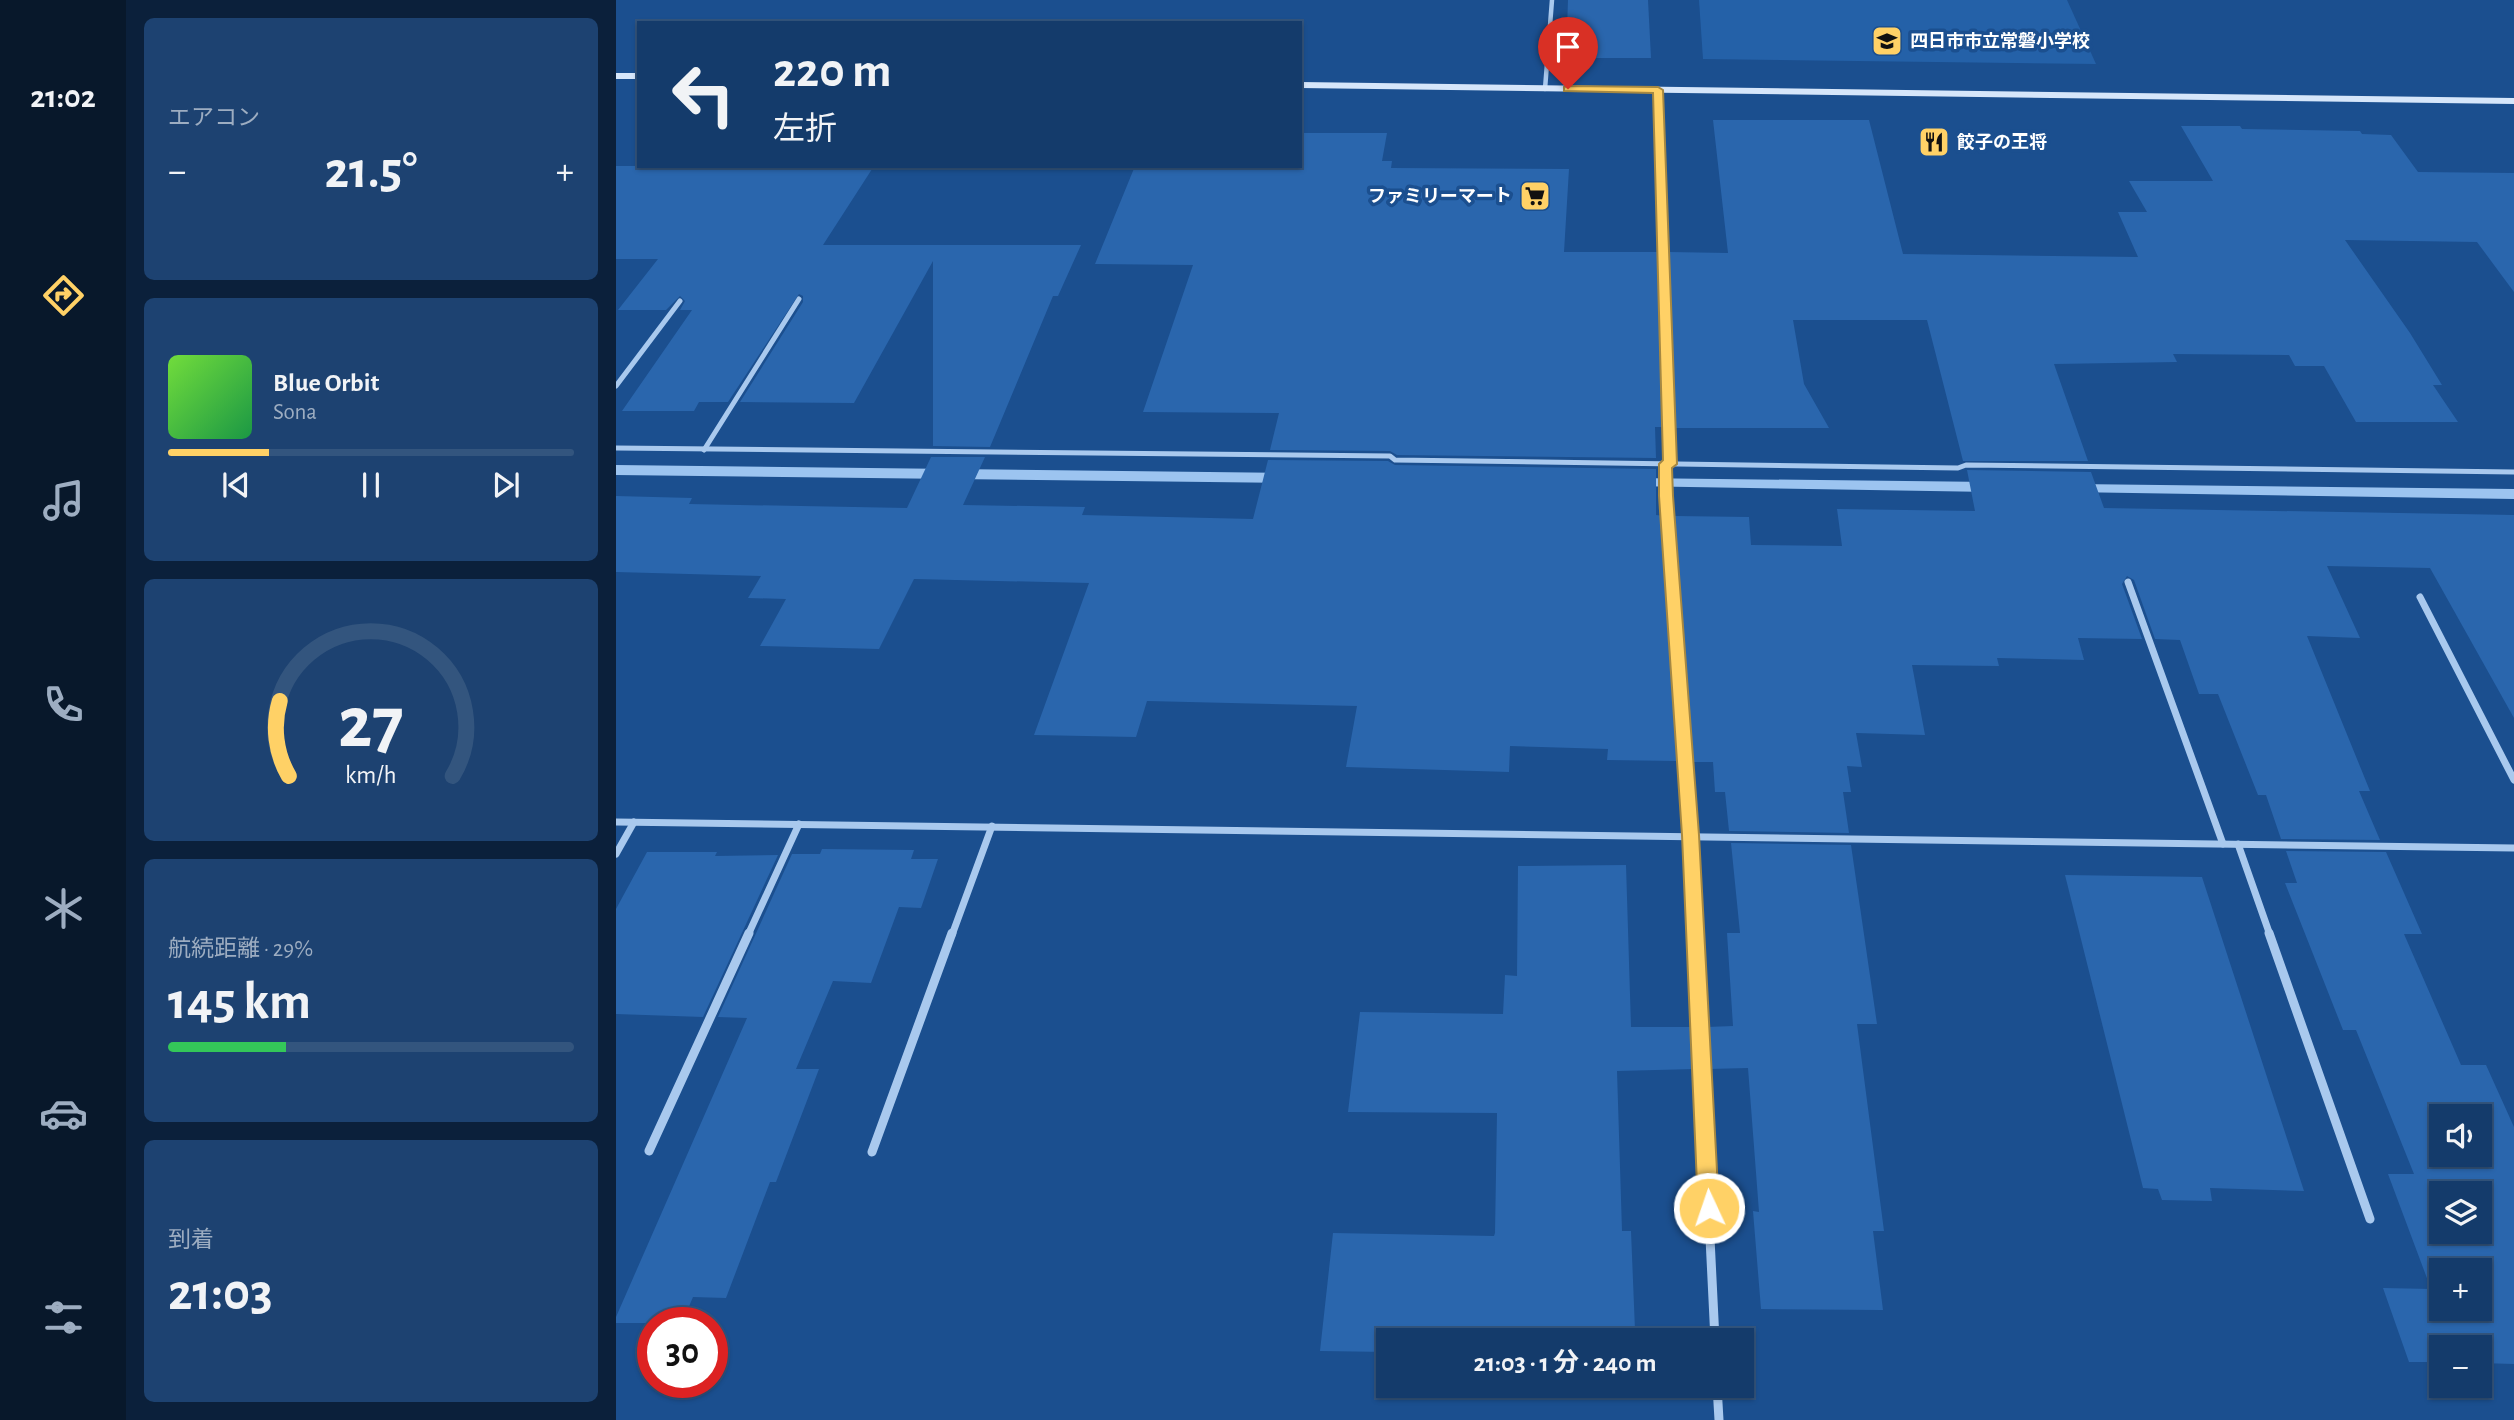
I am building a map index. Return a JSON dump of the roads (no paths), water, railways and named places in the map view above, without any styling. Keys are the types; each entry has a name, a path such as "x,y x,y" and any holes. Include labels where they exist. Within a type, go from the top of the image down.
{"street":[{"path":"1545,89 1552,0"},
{"path":"616,76 637,76"},
{"path":"1302,85 2514,101"},
{"path":"1658,90 1666,496 1690,835 1714,1328"},
{"path":"704,450 800,299"},
{"path":"616,386 680,301"},
{"path":"616,448 1390,456 1395,460 1667,465 2514,472"},
{"path":"2128,582 2223,844"},
{"path":"2420,597 2514,780"},
{"path":"616,822 1690,835 2514,849"},
{"path":"616,854 634,822"},
{"path":"649,1151 799,824"},
{"path":"872,1152 992,826"},
{"path":"2238,844 2370,1219"},
{"path":"1718,1398 1719,1420"}],"waterway":[{"path":"616,470 1284,478"},
{"path":"1634,483 1991,487"},
{"path":"2075,489 2514,494"}],"place":[{"name":"四日市市立常磐小学校","path":"1887,41"},
{"name":"餃子の王将","path":"1934,142"},
{"name":"ファミリーマート","path":"1535,196"}]}
